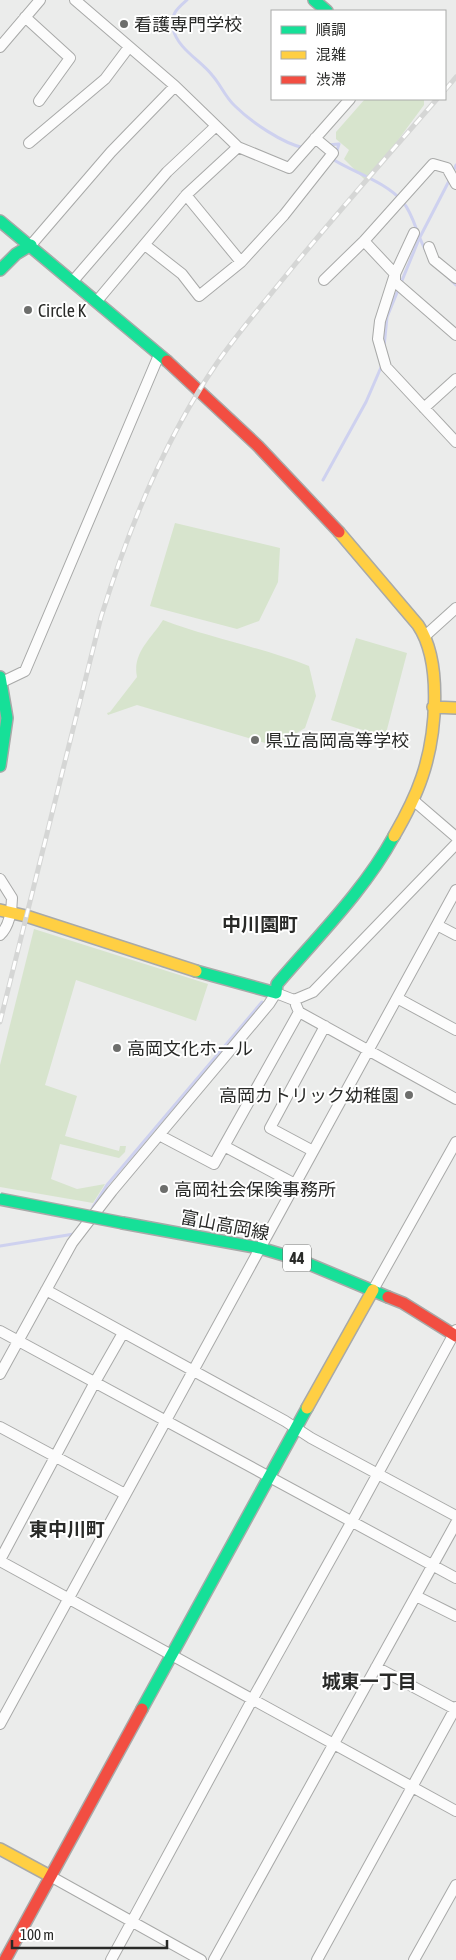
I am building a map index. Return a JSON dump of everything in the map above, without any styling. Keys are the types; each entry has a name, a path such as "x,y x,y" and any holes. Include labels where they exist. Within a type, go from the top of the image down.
{"street":[{"path":"0,47 40,0"},
{"path":"74,0 175,86 238,147 289,168 349,100"},
{"path":"314,0 326,10"},
{"path":"25,17 70,58 39,101"},
{"path":"29,143 105,79 129,47"},
{"path":"0,270 16,254 30,245 111,152 175,86"},
{"path":"73,281 168,172 216,126"},
{"path":"145,245 182,274 199,296 242,262 284,215 333,153 315,138"},
{"path":"98,301 186,195 238,147"},
{"path":"324,280 364,241 433,164 447,168 455,183"},
{"path":"186,195 242,262"},
{"path":"0,221 98,301 228,416 318,508 419,625 432,657 433,707 430,743 413,800 391,844 333,918 277,984 276,994 269,1004 72,1242 0,1374"},
{"path":"414,233 398,281 380,321 378,339 386,367 456,442"},
{"path":"364,241 398,281 456,335"},
{"path":"429,247 434,260 456,278"},
{"path":"0,766 7,718 1,679 26,671 159,355"},
{"path":"424,408 456,379"},
{"path":"425,636 456,608"},
{"path":"433,707 456,708"},
{"path":"413,800 456,837"},
{"path":"5,911 294,1000 313,992 456,844"},
{"path":"0,879 12,898 5,911 5,928 0,935"},
{"path":"0,1724 456,890"},
{"path":"437,925 456,935"},
{"path":"397,998 456,1030"},
{"path":"294,1000 299,1012 456,1099"},
{"path":"159,1135 214,1164 299,1012"},
{"path":"313,1151 270,1128 325,1026"},
{"path":"5,1960 268,1477 456,1142"},
{"path":"224,1146 295,1184"},
{"name":"富山高岡線","path":"0,1200 260,1248 297,1259 403,1303 455,1333"},
{"path":"46,1290 311,1438 456,1516"},
{"path":"0,1331 456,1578"},
{"path":"123,1333 54,1457 0,1561 456,1811"},
{"path":"111,1960 455,1333"},
{"path":"0,1427 125,1494"},
{"path":"214,1960 456,1523"},
{"path":"416,1596 456,1616"},
{"path":"317,1960 455,1708 376,1667"},
{"path":"0,1849 201,1960"},
{"path":"414,1960 456,1884"}],"green space":[{"path":"364,100 424,100 424,105 367,182 344,159 349,150 336,139 336,132"},
{"path":"175,523 280,548 278,582 259,621 237,629 150,606"},
{"path":"163,620 273,653 309,666 316,696 305,728 285,740 282,748 137,705 108,715 107,713 110,712 137,677 136,668 140,653"},
{"path":"356,638 407,653 385,737 331,720"},
{"path":"34,929 208,984 196,1021 76,980 45,1085 77,1096 65,1136 119,1151 120,1146 126,1146 125,1152 119,1158 60,1144 51,1179 77,1189 105,1184 93,1203 0,1187 0,1065"}],"waterway":[{"path":"187,0 178,9 172,20 173,29 180,43 212,75 228,99 242,112 277,137 304,148"},
{"path":"327,145 339,144 334,160 379,183 403,202 410,213 426,251"},
{"path":"452,174 456,165"},
{"path":"384,347 387,317 419,239 450,179"},
{"path":"449,278 456,285"},
{"path":"323,480 366,402 382,365"},
{"path":"93,1207 107,1185 262,1002"},
{"path":"0,1246 75,1233"}],"railway":[{"path":"446,89 456,77"},
{"path":"0,1022 101,617 123,551 164,454 198,392 235,339 328,225 436,100"}],"traffic: fast":[{"path":"314,0 326,10"},
{"path":"0,221 167,361"},
{"path":"0,270 16,254 31,245"},
{"path":"0,677 7,718 0,766"},
{"path":"196,971 276,993 277,984 354,895 369,876 394,836"},
{"path":"0,1199 123,1223"},
{"path":"123,1223 260,1248 297,1259 388,1297"},
{"path":"142,1709 307,1408"}],"traffic: slow":[{"path":"339,532 418,625 426,640 431,659 435,700 431,741 422,777 406,815 394,836"},
{"path":"433,707 456,708"},
{"path":"0,910 26,916 196,971"},
{"path":"307,1408 373,1290"},
{"path":"0,1849 50,1876"}],"traffic: jam":[{"path":"167,361 258,446 339,532"},
{"path":"388,1297 403,1303 456,1336"},
{"path":"5,1960 142,1709"}],"place":[{"name":"看護専門学校","path":"124,24"},
{"name":"Circle K","path":"28,310"},
{"name":"県立高岡高等学校","path":"255,740"},
{"name":"高岡文化ホール","path":"117,1048"},
{"name":"高岡カトリック幼稚園","path":"409,1095"},
{"name":"高岡社会保険事務所","path":"164,1189"}],"district":[{"name":"中川園町","path":"260,924"},
{"name":"東中川町","path":"67,1529"},
{"name":"城東一丁目","path":"369,1681"}]}
